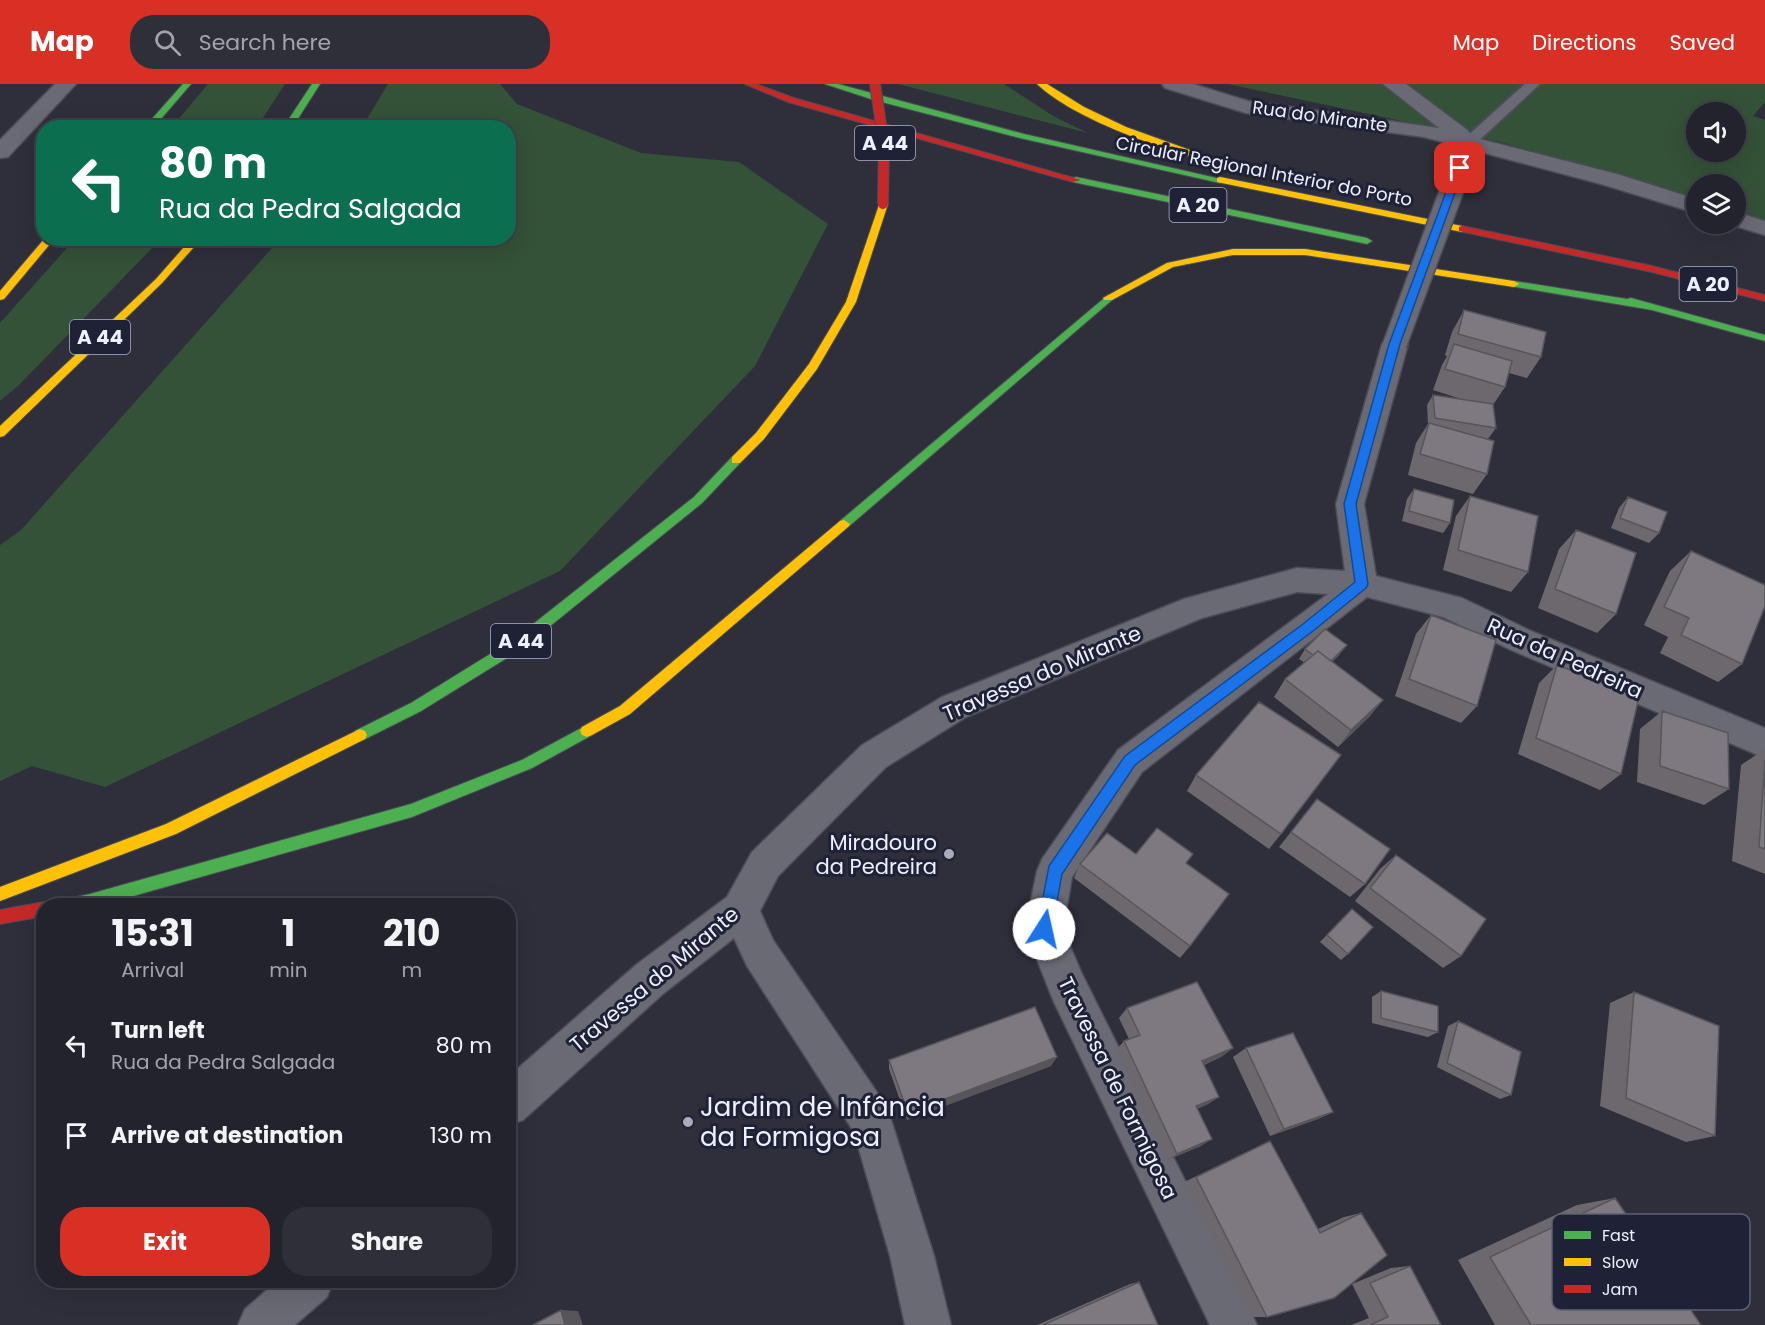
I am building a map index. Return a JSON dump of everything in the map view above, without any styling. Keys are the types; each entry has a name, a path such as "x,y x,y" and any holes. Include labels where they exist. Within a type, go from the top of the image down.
{"highway":[{"path":"155,120 187,84"},
{"path":"292,120 316,84"},
{"name":"A 20","path":"749,84 791,100 1064,177 1376,243"},
{"name":"Circular Regional Interior do Porto","path":"829,84 921,111 1090,154 1652,269 1765,298"},
{"name":"A 44","path":"0,894 171,829 416,707 518,644 698,500 760,436 813,366 851,302 883,204 886,171 885,141 882,115 874,84"},
{"path":"1041,84 1058,98 1128,133 1226,163"},
{"path":"1434,207 1458,212"},
{"path":"1539,231 1652,269"},
{"path":"0,297 44,246"},
{"name":"A 44","path":"0,433 159,281 191,246"},
{"path":"1411,250 1446,258"},
{"path":"101,898 412,810 527,765 626,710 1109,297 1170,266 1233,252 1305,252 1431,270 1653,307"},
{"name":"A 20","path":"1480,265 1593,291 1765,338"},
{"path":"0,917 36,910"}],"street":[{"name":"Rua do Mirante","path":"1172,84 1246,107 1425,130 1609,179 1686,203"},
{"path":"1362,584 1350,504 1395,344 1470,141 1392,85 1394,84"},
{"path":"0,152 56,86"},
{"path":"1746,222 1765,228"},
{"name":"Travessa do Mirante","path":"516,1098 650,979 740,910 765,864 874,756 954,707 1195,608 1297,580 1362,584"},
{"name":"Rua da Pedreira","path":"1362,584 1451,607 1520,640 1765,743"},
{"name":"Travessa de Formigosa","path":"1234,1325 1067,986 1044,929 1055,871 1130,760 1362,584"},
{"path":"740,910 760,953 872,1122 912,1256 928,1325"},
{"path":"261,1325 303,1288"}],"lane":[{"path":"1470,141 1533,84"}],"green space":[{"path":"208,84 285,84 262,120 178,120"},
{"path":"388,84 500,84 517,104 641,153 739,162 828,224 755,366 560,571 105,787 32,766 0,781 0,545 21,530 274,246 516,246 516,120 366,120"},
{"path":"898,84 1004,84 1055,117 1088,133"},
{"path":"1228,84 1765,84 1765,102 1753,116 1765,120 1765,220 1746,214 1746,174 1686,174 1686,196 1500,142"},
{"path":"69,246 154,246 18,386 0,401 0,323"}],"building":[{"path":"1464,310 1546,332 1541,357 1458,334"},
{"path":"1454,344 1512,361 1505,387 1445,369"},
{"path":"1433,395 1493,404 1496,428 1435,418"},
{"path":"1429,423 1494,441 1487,474 1420,454"},
{"path":"1414,489 1454,500 1450,523 1409,511"},
{"path":"1470,496 1538,516 1528,572 1458,550"},
{"path":"1628,497 1667,512 1659,533 1620,518"},
{"path":"1576,530 1636,553 1616,614 1555,589"},
{"path":"1691,551 1765,585 1765,606 1742,664 1681,635 1689,618 1664,607"},
{"path":"1431,615 1496,640 1477,706 1409,679"},
{"path":"1325,629 1347,645 1331,661 1318,651 1313,655 1305,649"},
{"path":"1318,651 1383,700 1351,730 1285,679"},
{"path":"1557,665 1639,697 1621,774 1536,738"},
{"path":"1259,702 1341,755 1281,834 1196,775"},
{"path":"1662,711 1728,733 1729,789 1660,766"},
{"path":"1765,760 1765,849 1759,847"},
{"path":"1317,799 1390,849 1365,884 1291,832"},
{"path":"1157,828 1193,854 1186,863 1229,894 1190,946 1080,864 1107,833 1136,854"},
{"path":"1396,855 1486,919 1461,956 1370,888"},
{"path":"1352,909 1373,927 1348,954 1327,935"},
{"path":"1197,982 1233,1048 1202,1061 1219,1097 1196,1106 1212,1139 1177,1154 1124,1041 1140,1035 1127,1008"},
{"path":"1381,991 1438,1006 1438,1032 1381,1018"},
{"path":"1634,992 1719,1026 1715,1136 1626,1098"},
{"path":"1035,1007 1057,1057 908,1113 889,1060"},
{"path":"1458,1021 1521,1052 1511,1095 1447,1063"},
{"path":"1293,1033 1333,1112 1284,1129 1246,1048"},
{"path":"1270,1141 1320,1233 1361,1213 1387,1255 1334,1298 1267,1317 1196,1177"},
{"path":"1615,1198 1626,1214 1581,1214"},
{"path":"1552,1228 1552,1310 1691,1310 1701,1325 1531,1325 1490,1257"},
{"path":"1410,1266 1441,1325 1370,1325 1388,1317 1370,1283"},
{"path":"1139,1282 1158,1325 1043,1325"},
{"path":"561,1310 565,1325 533,1325"}],"traffic: fast":[{"path":"155,120 187,84"},
{"path":"292,120 316,84"},
{"path":"829,84 1023,136 1220,180"},
{"path":"1076,180 1367,241"},
{"path":"1514,284 1653,307"},
{"path":"844,524 1108,298"},
{"path":"1631,301 1765,338"},
{"path":"360,735 416,707 518,644 698,500 736,460"},
{"path":"101,898 412,810 527,764 587,731"}],"traffic: slow":[{"path":"1041,84 1102,120 1166,145 1211,159"},
{"path":"1220,180 1462,229"},
{"path":"736,460 760,436 813,366 851,302 883,204"},
{"path":"0,297 44,246"},
{"path":"0,433 159,281 191,246"},
{"path":"1108,298 1170,265 1233,252 1305,252 1514,284"},
{"path":"587,731 625,710 844,524"},
{"path":"0,894 171,829 360,735"}],"traffic: jam":[{"path":"749,84 791,100 1076,180"},
{"path":"875,84 884,144 883,204"},
{"path":"1462,229 1652,269 1765,298"},
{"path":"0,917 36,910"}],"place":[{"name":"Miradouro da Pedreira","path":"949,854"},
{"name":"Jardim de Infância da Formigosa","path":"688,1122"}],"route":[{"path":"1044,929 1055,871 1130,760 1362,584 1350,504 1395,344 1460,168"}]}
